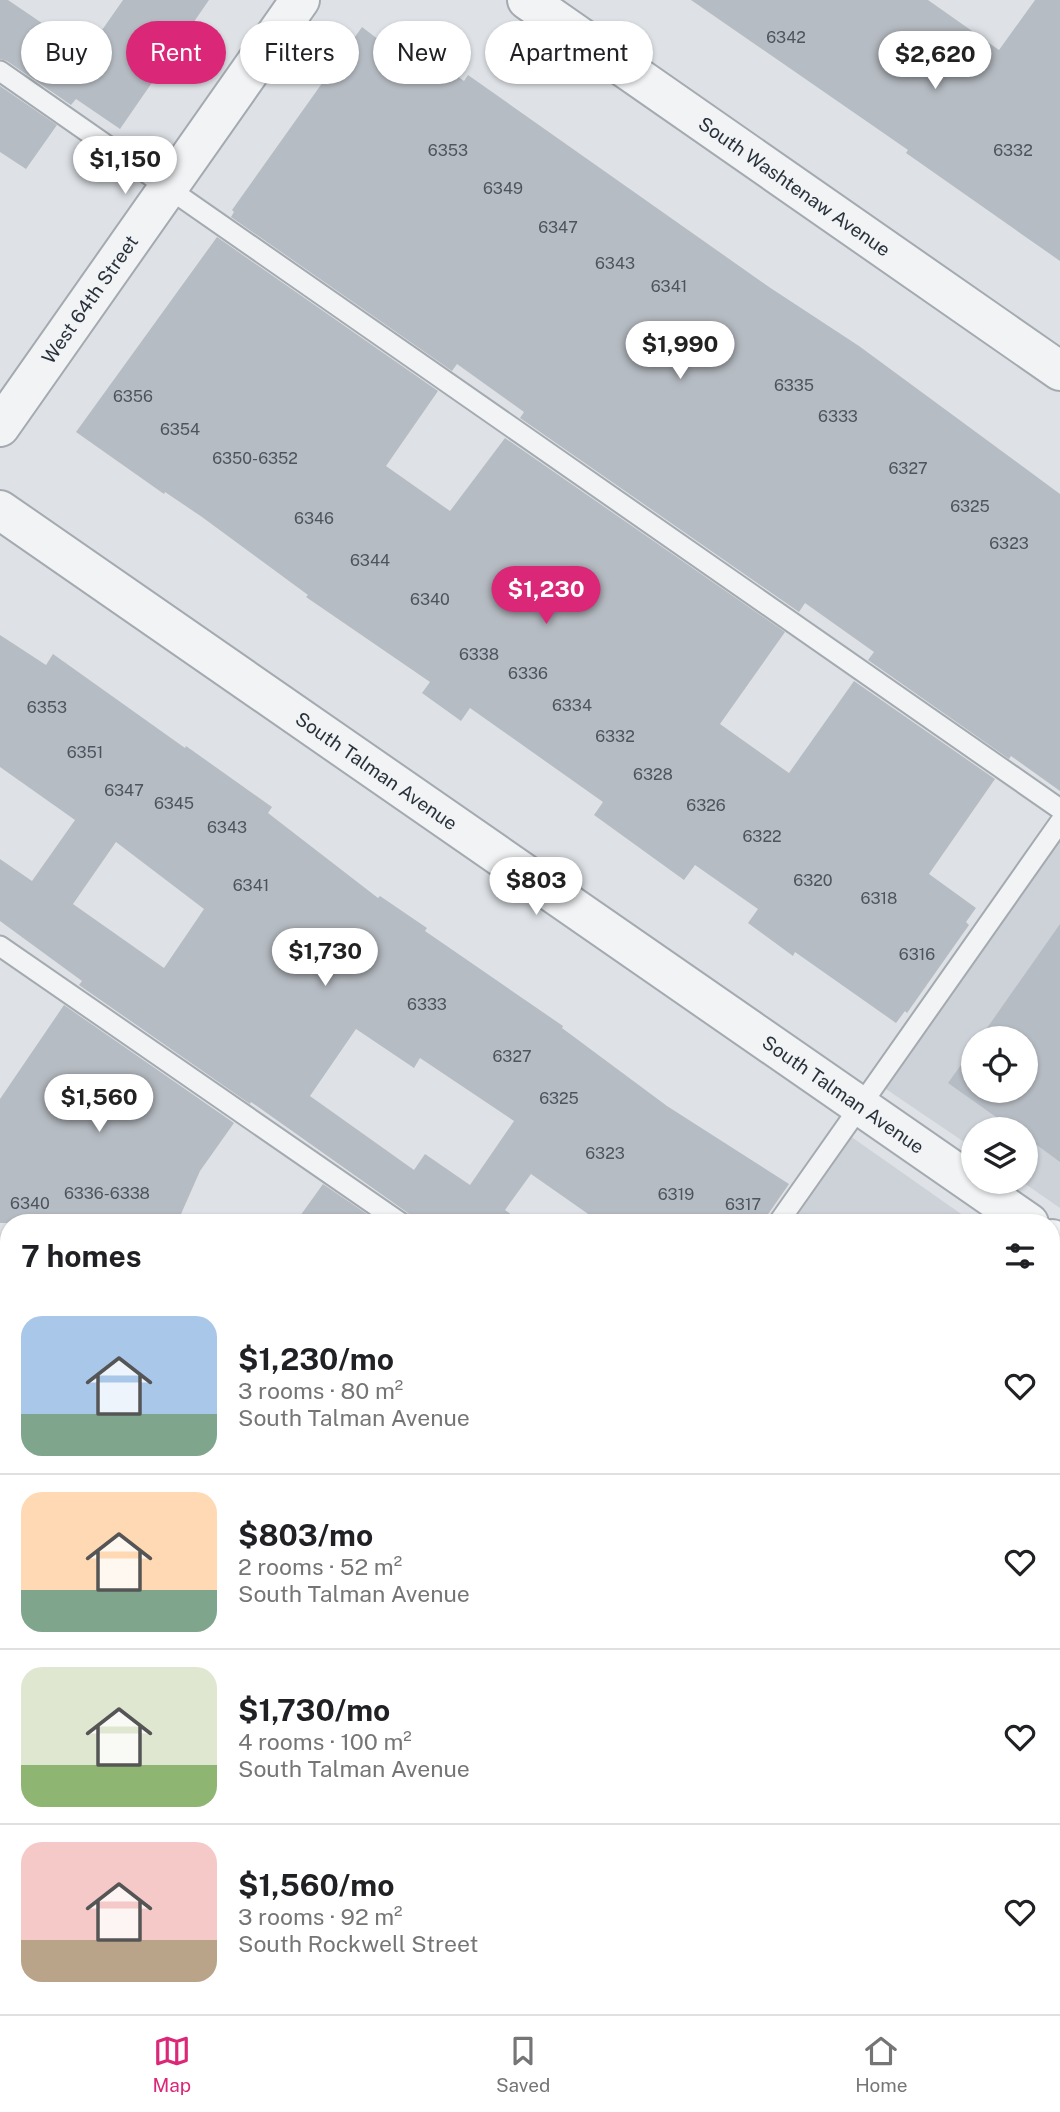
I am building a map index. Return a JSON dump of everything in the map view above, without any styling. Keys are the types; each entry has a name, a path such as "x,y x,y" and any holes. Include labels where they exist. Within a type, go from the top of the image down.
{"street":[{"name":"West 64th Street","path":"0,427 300,0"},
{"name":"South Washtenaw Avenue","path":"527,0 1060,371"},
{"name":"South Talman Avenue","path":"0,510 1016,1214"}],"lane":[{"path":"0,71 1060,809"},
{"path":"784,1214 1060,822"},
{"path":"0,946 388,1214"}],"shaded area":[{"path":"1060,822 1060,1208 1038,1193 1038,1117 961,1117 961,1140 877,1083"},
{"path":"843,1131 961,1214 784,1214"}],"building":[{"path":"0,0 8,0 39,21 21,21 21,71 0,59"},
{"path":"123,0 209,0 195,21 126,21 126,84 151,84 120,129 76,99 71,105 40,84 112,84 112,21 108,21"},
{"path":"691,0 928,0 999,50 1035,0 1060,0 1060,261 906,153 908,150"},
{"path":"362,27 373,35 373,84 471,84 471,77 769,287 859,346 1060,494 1060,791 1011,756 1009,759 868,660 874,652 805,603 799,612 520,418 524,412 457,364 452,371 231,217 234,212 232,210 322,84 359,84 359,31"},
{"path":"0,86 57,125 26,169 0,152"},
{"path":"217,237 438,391 386,466 450,511 505,438 785,632 720,724 789,773 854,681 995,779 929,874 976,908 966,922 969,925 907,1013 905,1011 896,1023 795,952 793,956 748,923 758,909 695,865 684,880 594,815 603,802 470,708 461,721 422,693 430,682 306,597 308,595 202,517 165,492 164,494 76,432"},
{"path":"0,635 46,665 53,654 185,748 186,746 272,807 268,813 378,898 380,896 427,928 425,931 563,1026 562,1028 667,1106 789,1184 768,1214 588,1214 531,1174 505,1210 511,1214 408,1214 79,985 82,981 0,921 0,859 32,881 75,820 0,767","holes":["116,842 204,909 164,968 73,904","356,1029 414,1068 420,1058 514,1121 470,1185 425,1154 414,1170 310,1096"]},
{"path":"1060,924 1060,1162 1038,1146 1038,1117 996,1117 976,1103 1038,1103 1038,1026 988,1026"},
{"path":"64,1005 234,1123 200,1171 181,1214 0,1214 0,1099"},
{"path":"961,1065 961,1092 948,1083"},
{"path":"323,1184 367,1214 301,1214"}]}
